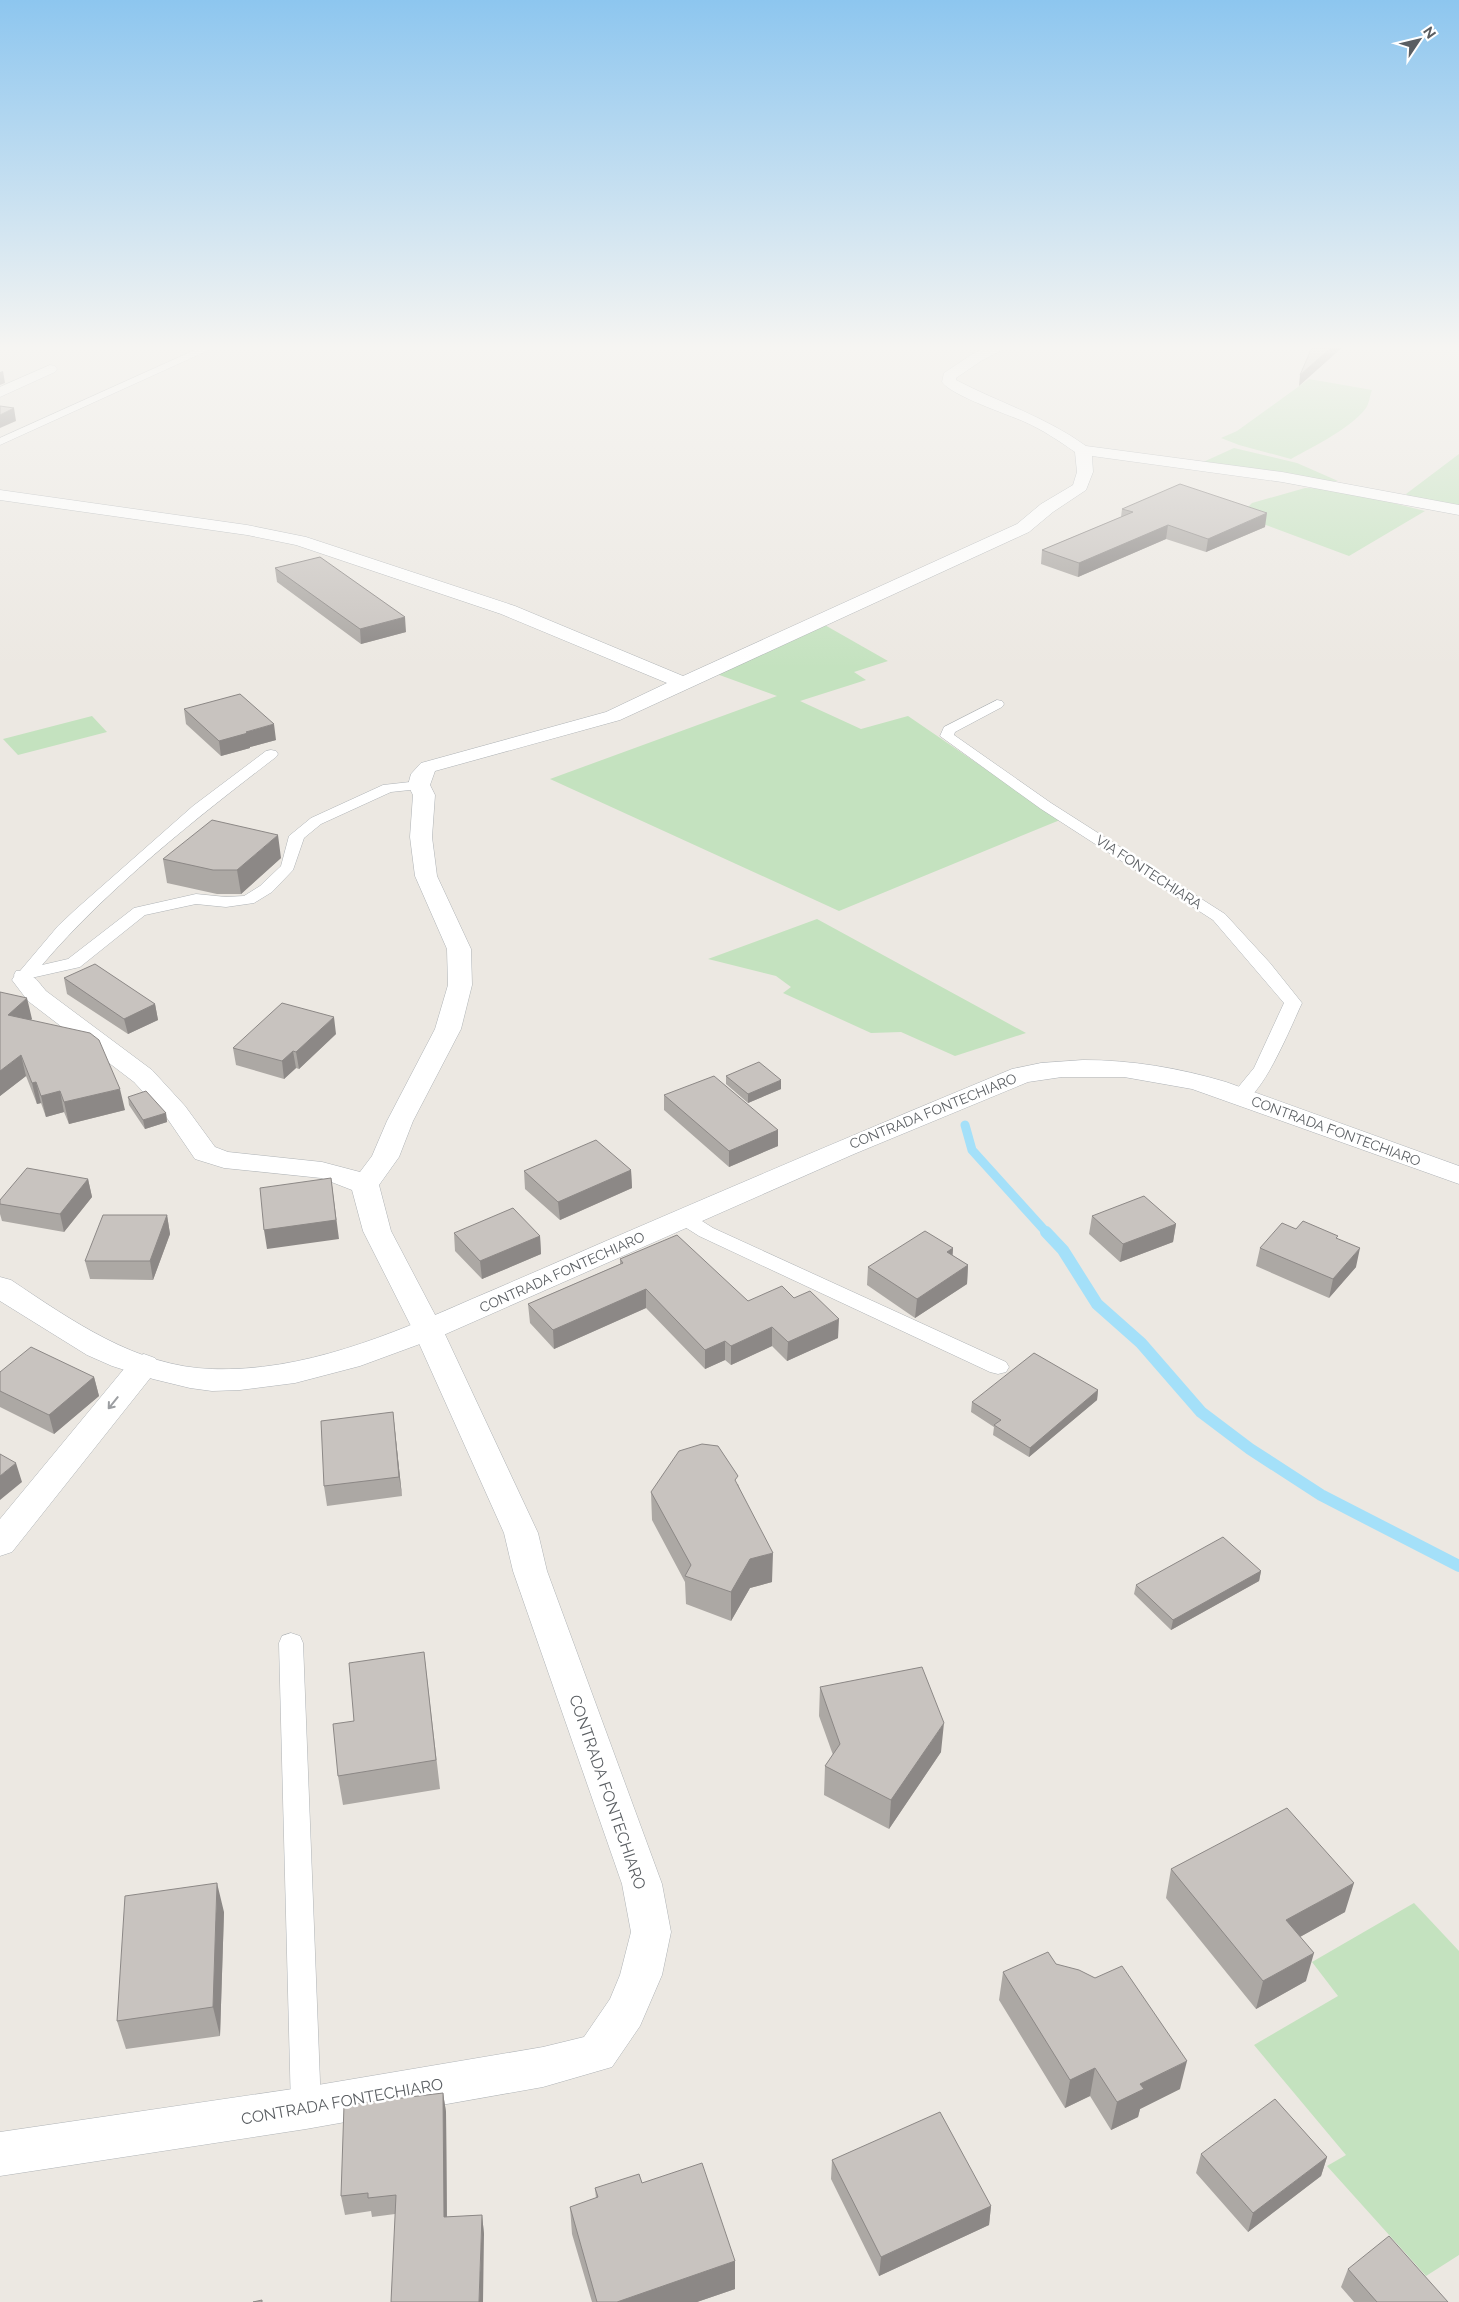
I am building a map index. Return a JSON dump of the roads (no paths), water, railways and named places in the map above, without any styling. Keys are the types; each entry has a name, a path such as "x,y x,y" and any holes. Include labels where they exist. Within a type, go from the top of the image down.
{"street":[{"path":"365,1185 385,1157 400,1121 448,1029 460,986 459,949 426,876 421,838 424,795 419,785 422,774 428,767 612,716 1023,528 1047,508 1080,487 1085,472 1083,452"},
{"path":"1100,452 1282,477 1459,510"},
{"path":"0,495 247,530 300,541 508,610 683,683"},
{"path":"23,978 37,996 143,1076 176,1112 205,1153 224,1160 322,1170 346,1176 365,1185"},
{"name":"CONTRADA FONTECHIARO","path":"0,1287 63,1328 114,1356 176,1374 210,1380 243,1380 284,1375 364,1355 428,1330 844,1148 1021,1075 1047,1069 1096,1067 1126,1069 1186,1079 1240,1096 1459,1175"},
{"path":"365,1185 377,1231 428,1330"},
{"name":"CONTRADA FONTECHIARO","path":"0,2154 306,2108 543,2067 597,2053 625,2012 640,1975 651,1932 642,1884 530,1571 521,1533 428,1330"},
{"path":"0,1543 144,1365"}],"lane":[{"name":"VIA FONTECHIARA","path":"997,704 949,730 947,736 1046,806 1218,916 1264,967 1293,1003 1262,1069 1240,1096"},
{"path":"23,978 64,928 198,809 271,754"},
{"path":"23,978 74,963 140,911 196,899 226,902 248,900 266,889 288,867 297,836 316,821 388,788 419,785"},
{"path":"684,1218 706,1232 998,1367"},
{"path":"291,1643 306,2108"}],"waterway":[{"path":"965,1125 972,1150 1047,1233"},
{"path":"1046,1232 1063,1250 1097,1304 1141,1343 1201,1412 1250,1449 1321,1495 1459,1566"}]}
